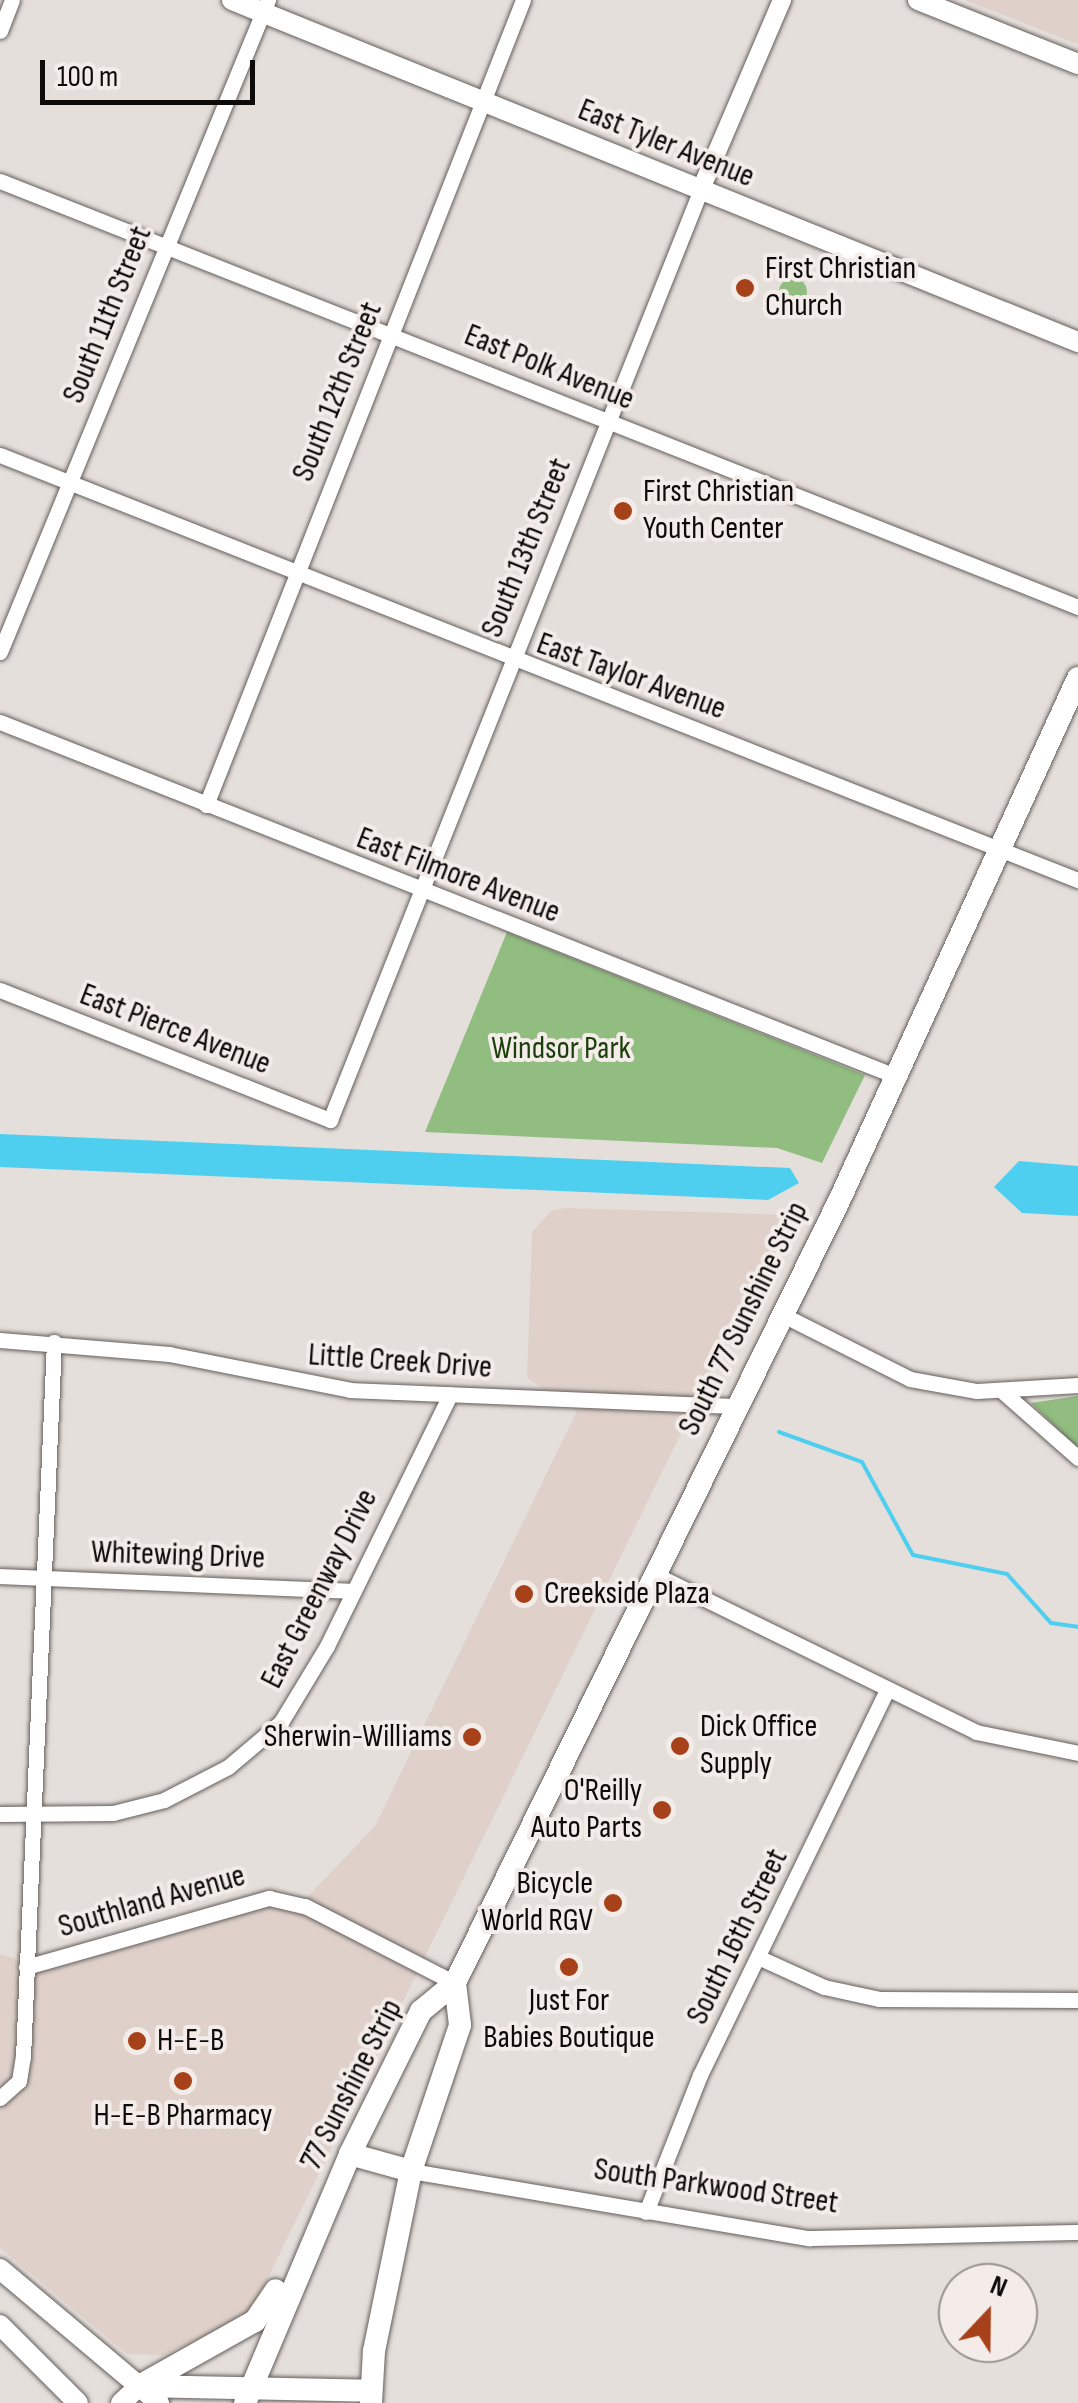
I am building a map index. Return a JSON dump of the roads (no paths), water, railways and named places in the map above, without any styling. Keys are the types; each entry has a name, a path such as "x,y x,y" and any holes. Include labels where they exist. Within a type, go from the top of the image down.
{"main road":[{"name":"East Tyler Avenue","path":"232,0 265,6 484,103 1078,342"},
{"path":"918,0 1078,64"},
{"name":"South 77 Sunshine Strip","path":"454,1983 898,1077 1078,678"},
{"name":"77 Sunshine Strip","path":"247,2396 350,2154 421,2011 454,1983"},
{"name":"77 Sunshine Strip","path":"371,2397 374,2350 411,2171 460,2024 454,1983"},
{"name":"South Parkwood Street","path":"350,2154 411,2171"},
{"path":"122,2403 139,2386 265,2312 337,2183"},
{"path":"0,2269 159,2403"},
{"path":"0,2325 78,2403"},
{"path":"267,2342 291,2390"},
{"path":"325,2388 355,2375 374,2350"},
{"path":"139,2386 247,2396 325,2388 371,2397"}],"street":[{"path":"0,30 12,0"},
{"name":"South 12th Street","path":"206,805 523,0"},
{"name":"South 13th Street","path":"330,1120 701,189 782,0"},
{"name":"South 11th Street","path":"0,652 265,6"},
{"name":"East Polk Avenue","path":"0,181 1078,607"},
{"name":"East Taylor Avenue","path":"0,455 514,662 1004,848 1078,880"},
{"name":"East Filmore Avenue","path":"0,722 421,893 898,1077"},
{"name":"East Pierce Avenue","path":"0,990 330,1120"},
{"path":"781,1314 910,1379 1000,1390 1078,1385"},
{"name":"Little Creek Drive","path":"0,1340 170,1354 350,1390 738,1406"},
{"path":"0,2098 12,2091 22,2070 54,1342"},
{"path":"1000,1390 1078,1458"},
{"name":"East Greenway Drive","path":"0,1814 143,1806 228,1767 281,1722 354,1591 450,1396"},
{"path":"652,1573 990,1736 1078,1753"},
{"name":"Whitewing Drive","path":"0,1576 354,1591"},
{"name":"South 16th Street","path":"646,2212 694,2090 888,1690"},
{"name":"Southland Avenue","path":"26,1966 269,1898 305,1906 454,1983"},
{"path":"760,1958 824,1987 879,2000 1078,2000"},
{"name":"South Parkwood Street","path":"411,2171 808,2238 1078,2232"}],"water":[{"path":"0,1134 790,1168 799,1183 768,1200 0,1167"},
{"path":"1019,1161 1078,1166 1078,1216 1022,1213 994,1187"}],"waterway":[{"path":"779,1432 862,1462 913,1555 1007,1574 1051,1623 1078,1627"}],"place":[{"name":"First Christian Church","path":"745,288"},
{"name":"First Christian Youth Center","path":"623,511"},
{"name":"Creekside Plaza","path":"524,1594"},
{"name":"Sherwin-Williams","path":"472,1737"},
{"name":"Dick Office Supply","path":"680,1746"},
{"name":"O'Reilly Auto Parts","path":"662,1810"},
{"name":"Bicycle World RGV","path":"613,1903"},
{"name":"Just For Babies Boutique","path":"569,1967"},
{"name":"H-E-B","path":"137,2041"},
{"name":"H-E-B Pharmacy","path":"183,2081"}],"park label":[{"name":"Windsor Park","path":"561,1049"}]}
